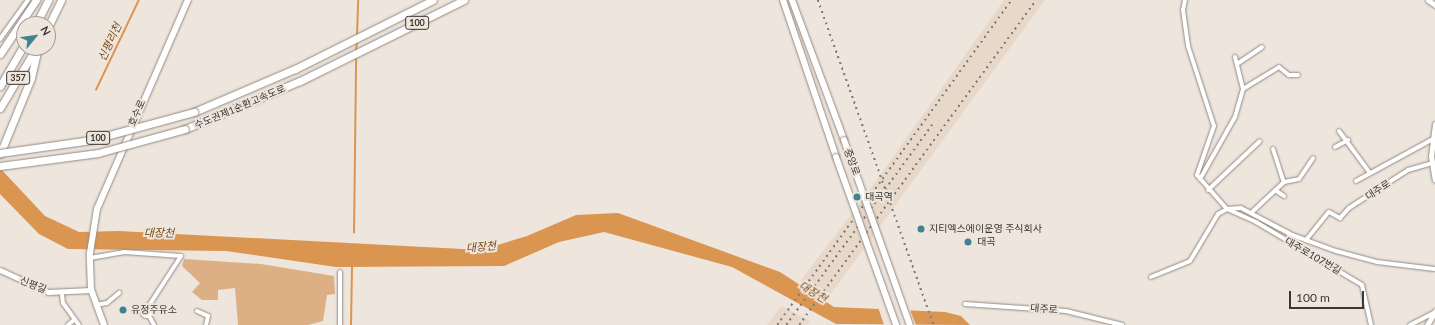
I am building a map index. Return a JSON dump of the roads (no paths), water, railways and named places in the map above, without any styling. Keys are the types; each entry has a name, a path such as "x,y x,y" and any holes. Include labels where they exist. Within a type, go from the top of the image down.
{"highway":[{"path":"0,54 36,0"},
{"path":"40,16 48,0"},
{"path":"53,16 61,0"},
{"name":"수도권제1순환고속도로","path":"0,153 91,140 194,112 342,45 433,0"},
{"name":"수도권제1순환고속도로","path":"0,166 98,153 185,129 293,84 464,0"},
{"name":"357","path":"0,86 18,56"},
{"name":"357","path":"0,108 32,56"},
{"path":"0,153 9,137 34,56"}],"main road":[{"name":"호수로","path":"90,256 93,228 112,167 188,0"},
{"name":"중앙로","path":"783,0 836,157 896,325"},
{"name":"중앙로","path":"792,0 910,325"},
{"path":"90,256 91,290 104,325"}],"street":[{"path":"0,39 28,0"},
{"path":"1185,0 1182,10 1188,46 1214,126 1197,175 1200,179"},
{"path":"1428,0 1435,5"},
{"path":"1237,64 1262,47"},
{"path":"1200,179 1235,117 1243,89 1235,57"},
{"path":"1243,89 1279,67 1289,75 1298,75"},
{"path":"1435,124 1432,163 1435,180"},
{"path":"1339,131 1348,140 1370,173"},
{"name":"대주로","path":"1356,181 1433,138"},
{"path":"1335,147 1348,140"},
{"path":"1208,190 1260,141"},
{"path":"1273,149 1284,182"},
{"path":"1251,213 1284,182 1299,179 1313,158"},
{"name":"대주로","path":"1329,212 1340,218 1408,170 1432,163"},
{"name":"대주로107번길","path":"1200,179 1208,190 1227,209 1256,222 1362,285 1371,325"},
{"path":"1275,190 1284,196"},
{"name":"대주로107번길","path":"1227,209 1241,208 1306,240 1377,262 1435,269"},
{"path":"1151,277 1190,260 1218,214 1227,209"},
{"name":"대주로107번길","path":"1306,240 1329,212"},
{"path":"90,256 124,252 181,256 148,307 141,311 148,314"},
{"name":"신평길","path":"0,270 48,292 62,294 91,290"},
{"path":"340,272 340,325"},
{"path":"96,306 107,303 119,293"},
{"path":"62,294 74,320 79,325"},
{"name":"대주로","path":"965,304 1066,311 1122,325"},
{"path":"148,307 148,314 154,325"},
{"path":"197,311 208,316 206,325"},
{"path":"1410,325 1435,311"},
{"path":"1427,325 1435,311"},
{"path":"68,325 74,320"}],"waterway":[{"name":"신평리천","path":"96,90 139,0"},
{"path":"357,35 358,0"},
{"path":"356,51 357,41"},
{"path":"354,233 356,57"},
{"path":"351,325 352,265"}],"railway":[{"path":"818,0 934,325"},
{"path":"777,325 1011,0"},
{"path":"799,325 1036,0"},
{"path":"786,325 934,122"}],"place":[{"name":"대곡역","path":"857,197"},
{"name":"지티엑스에이운영 주식회사","path":"921,229"},
{"name":"대곡","path":"968,242"},
{"name":"유정주유소","path":"123,310"}],"water label":[{"name":"대장천","path":"159,233"},
{"name":"대장천","path":"481,247"},
{"name":"대장천","path":"813,292"}]}
